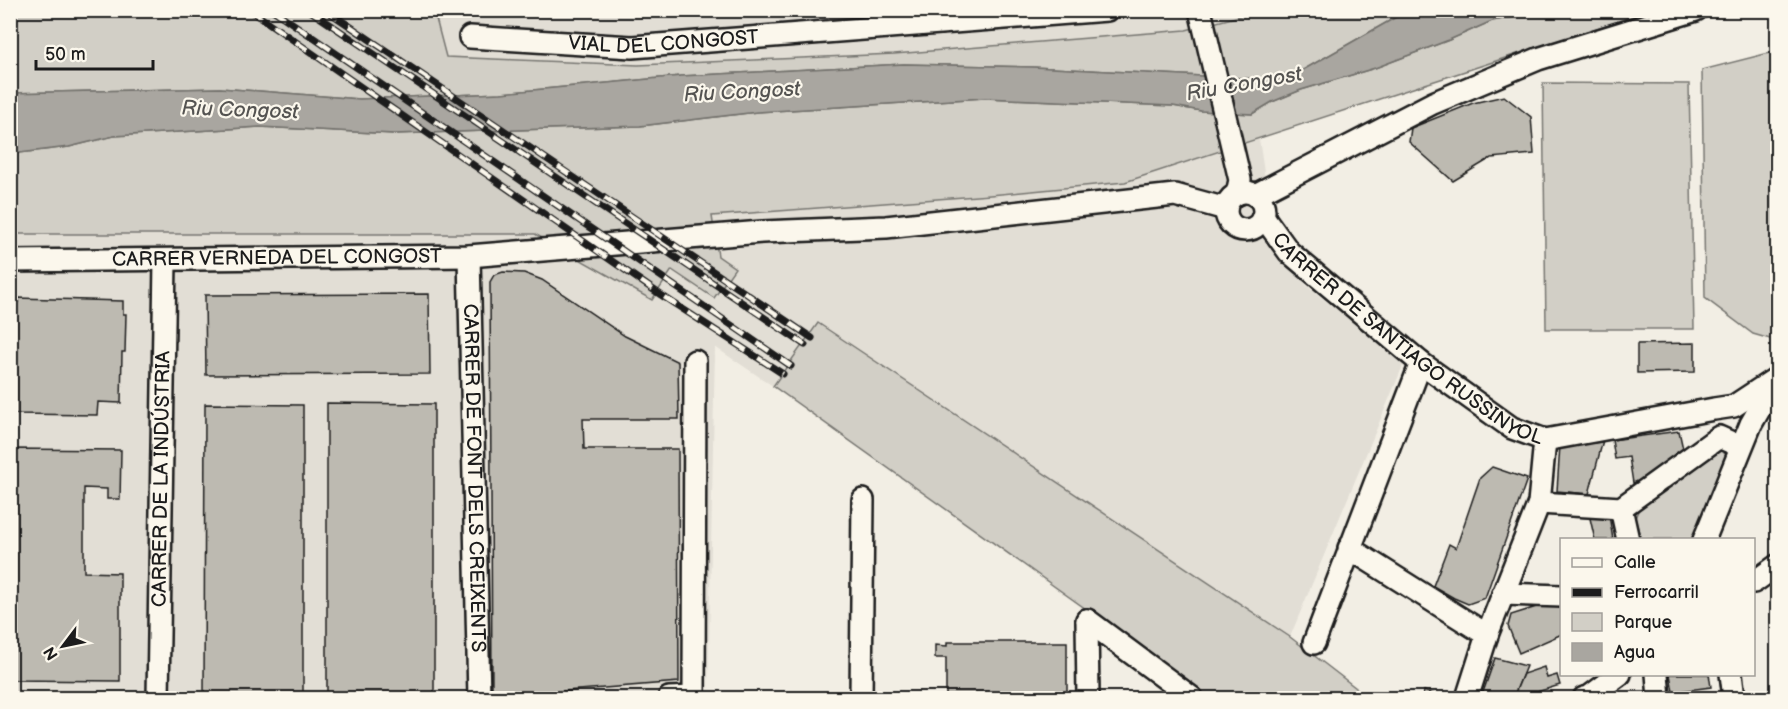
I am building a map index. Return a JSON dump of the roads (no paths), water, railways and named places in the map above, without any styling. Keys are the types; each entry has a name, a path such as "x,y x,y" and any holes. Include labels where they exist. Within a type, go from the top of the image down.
{"street":[{"name":"VIAL DEL CONGOST","path":"470,36 632,46 1107,10"},
{"path":"1240,199 1433,103 1538,59 1696,10"},
{"path":"1201,19 1240,180 1240,199 1230,222 1241,229 1254,228 1263,216 1262,203 1240,199"},
{"name":"CARRER VERNEDA DEL CONGOST","path":"10,261 470,256 542,252 762,232 886,227 1175,195 1240,199"},
{"name":"CARRER DE SANTIAGO RUSSINYOL","path":"1263,216 1289,252 1421,363 1512,428 1545,440 1539,503 1487,635 1467,699"},
{"name":"CARRER DE FONT DELS CREIXENTS","path":"470,256 479,699"},
{"name":"CARRER DE LA INDÚSTRIA","path":"158,699 165,261"},
{"path":"669,699 694,698 695,361"},
{"path":"1314,643 1421,363"},
{"path":"1545,440 1724,408 1778,378"},
{"path":"1705,538 1751,424 1778,378"},
{"path":"1724,408 1746,414 1751,424"},
{"path":"1539,503 1621,508 1719,437 1724,408"},
{"path":"1719,437 1741,447"},
{"path":"861,699 862,500"},
{"path":"1621,508 1628,538"},
{"path":"1349,548 1487,635"},
{"path":"1755,581 1778,565"},
{"path":"1503,594 1560,596"},
{"path":"1088,699 1087,620 1191,699"},
{"path":"1589,698 1619,676"},
{"path":"1657,676 1659,699"},
{"path":"1731,676 1734,699"}],"water":[{"name":"Riu Congost","path":"1413,11 1549,11 1492,21 1375,68 1301,90 1272,102 1252,114 1201,111 1173,106 985,98 757,112 640,126 394,134 260,127 114,136 69,147 11,154 10,93 220,88 360,99 501,93 681,76 904,64 1033,67 1258,79 1303,70 1398,16"}],"railway":[{"path":"250,10 661,295 783,374"},
{"path":"273,10 791,366"},
{"path":"309,10 805,345"},
{"path":"326,10 812,338"}]}
